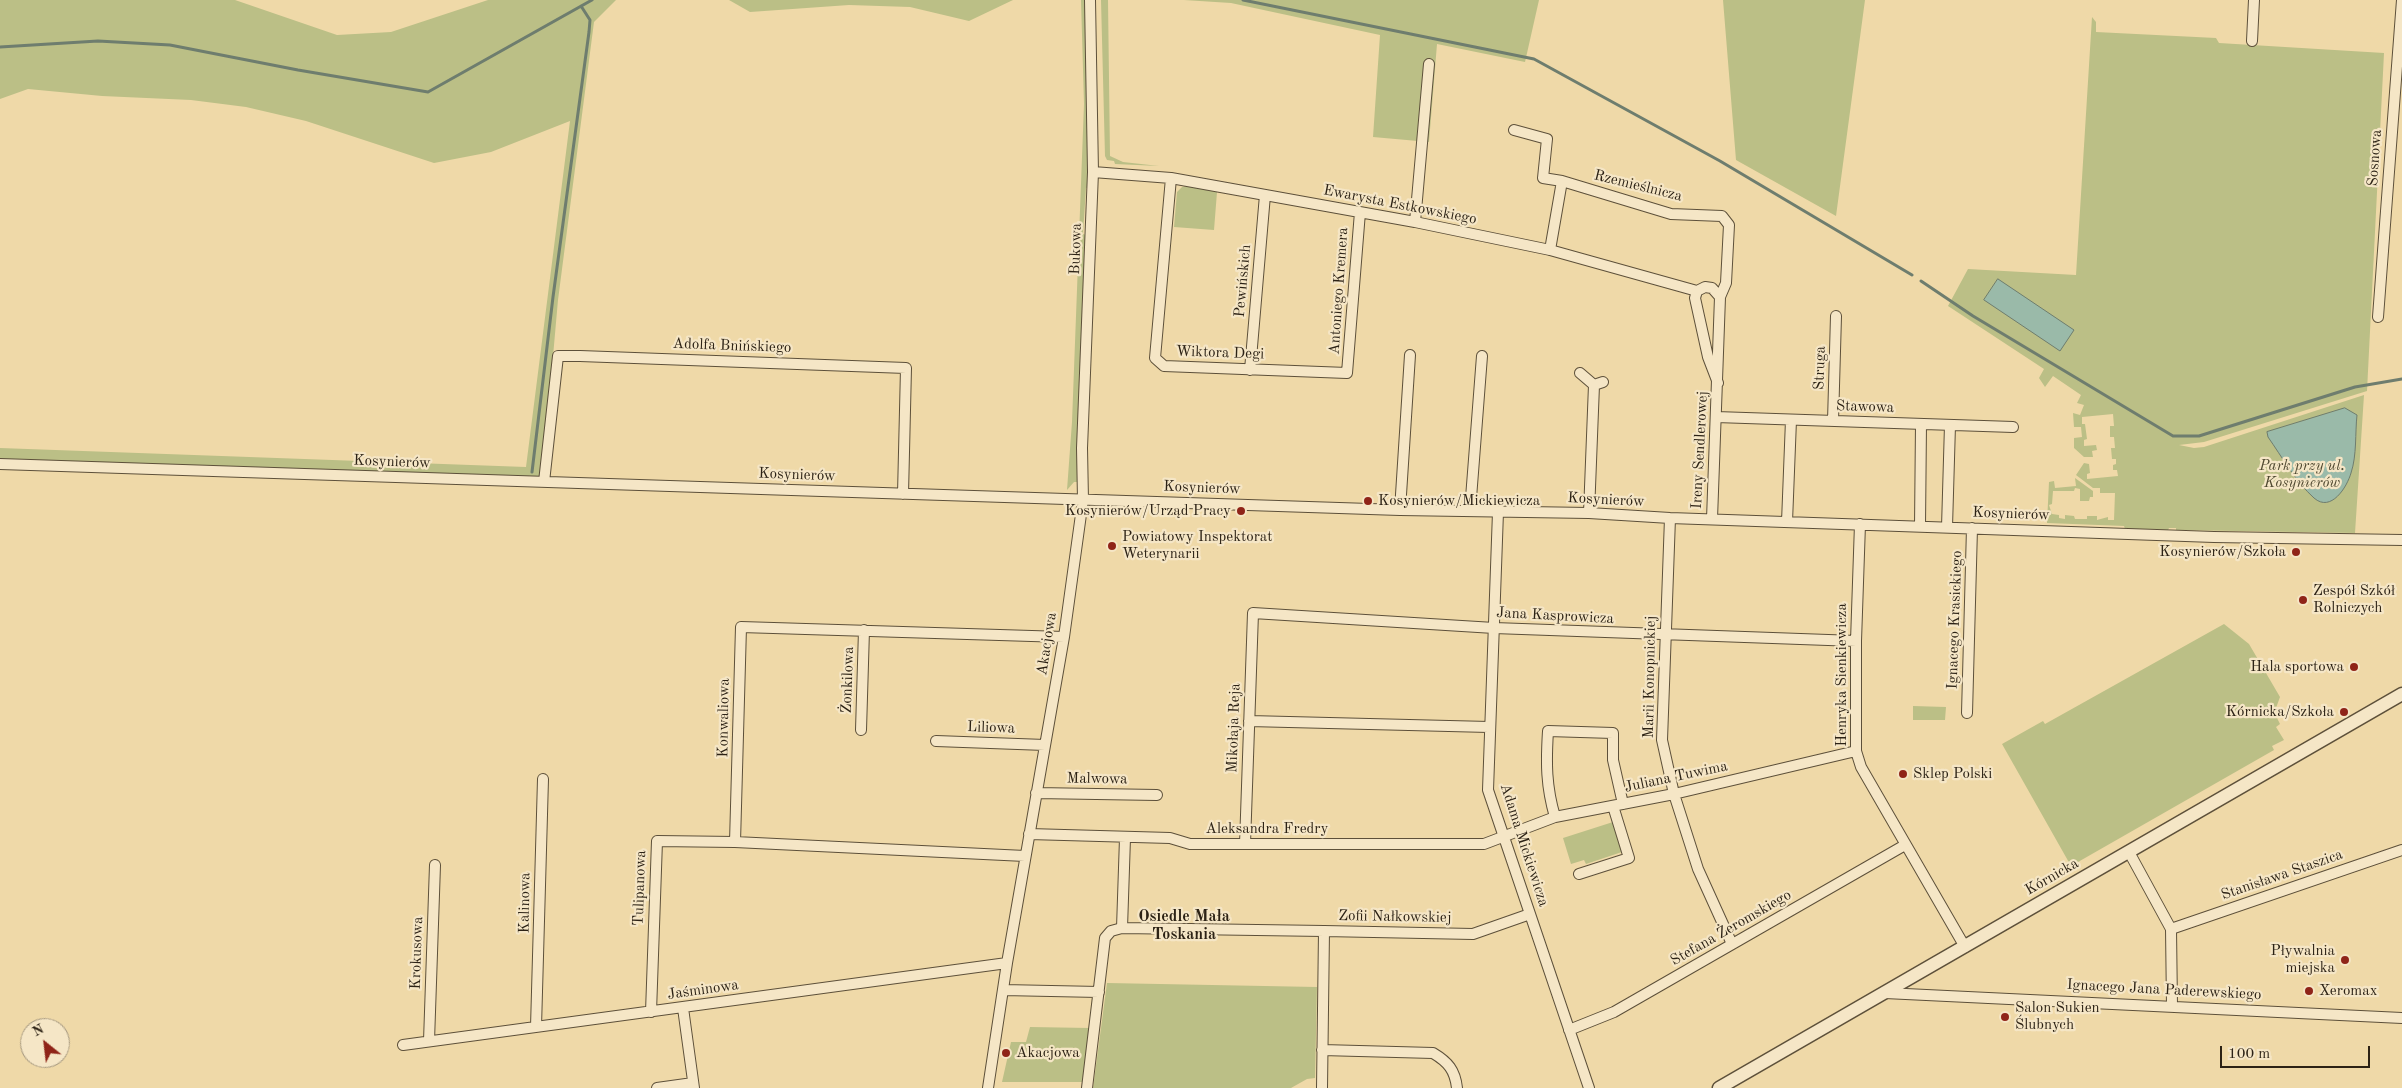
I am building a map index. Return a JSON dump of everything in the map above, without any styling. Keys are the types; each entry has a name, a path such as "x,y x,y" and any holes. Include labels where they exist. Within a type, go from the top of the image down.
{"street":[{"name":"Bukowa","path":"1083,500 1082,448 1093,172 1090,0"},
{"path":"2252,41 2254,0"},
{"name":"Sosnowa","path":"2378,317 2402,0"},
{"path":"1415,222 1429,64"},
{"name":"Rzemieślnicza","path":"1514,130 1546,139 1543,178 1562,181 1671,214 1722,216 1729,225 1726,283 1720,297"},
{"name":"Ewarysta Estkowskiego","path":"1093,172 1171,178 1415,222 1550,250 1697,290"},
{"name":"Wiktora Degi","path":"1171,178 1155,358 1164,366 1347,373"},
{"path":"1550,250 1562,181"},
{"name":"Pewińskich","path":"1250,370 1265,195"},
{"name":"Antoniego Kremera","path":"1347,373 1360,212"},
{"path":"1697,290 1704,287 1712,288 1720,297"},
{"name":"Ireny Sendlerowej","path":"1697,290 1695,298 1698,316 1708,357 1718,383"},
{"name":"Ireny Sendlerowej","path":"1712,519 1720,297"},
{"name":"Struga","path":"1834,421 1836,316"},
{"path":"1400,510 1410,355"},
{"name":"Adolfa Bnińskiego","path":"544,482 558,356 580,356 906,368 903,494"},
{"path":"1470,512 1482,356"},
{"path":"1580,373 1599,383 1589,513"},
{"name":"Stawowa","path":"1716,417 2013,427"},
{"path":"1787,522 1791,420"},
{"path":"1920,526 1921,424"},
{"path":"1947,527 1950,425"},
{"name":"Kosynierów","path":"0,464 1400,510 1589,513 1670,518 2214,537 2402,540"},
{"name":"Akacjowa","path":"988,1088 1007,963 1064,636 1083,500"},
{"name":"Adama Mickiewicza","path":"1498,512 1488,790 1589,1088"},
{"name":"Marii Konopnickiej","path":"1670,518 1662,740 1674,794 1698,869 1732,944"},
{"name":"Henryka Sienkiewicza","path":"1860,524 1856,641 1856,751 1861,767 1965,947"},
{"name":"Ignacego Krasickiego","path":"1967,713 1972,528"},
{"name":"Jana Kasprowicza","path":"1253,612 1494,628 1666,636 1856,641"},
{"name":"Mikołaja Reja","path":"1245,844 1253,612"},
{"name":"Konwaliowa","path":"735,842 741,627 1064,636"},
{"name":"Żonkilowa","path":"861,730 864,630"},
{"name":"Kórnicka","path":"1719,1088 2402,695"},
{"path":"1249,720 1490,727"},
{"path":"1556,817 1548,792 1546,767 1548,732 1613,733 1613,760 1624,804"},
{"name":"Liliowa","path":"936,740 1045,745"},
{"name":"Juliana Tuwima","path":"1503,836 1556,817 1674,794 1856,751"},
{"name":"Kalinowa","path":"536,1027 543,779"},
{"name":"Malwowa","path":"1036,793 1157,794"},
{"path":"1579,874 1629,858 1613,806"},
{"name":"Aleksandra Fredry","path":"1029,834 1170,838 1190,844 1484,844 1503,836"},
{"path":"1122,928 1125,838"},
{"name":"Tulipanowa","path":"651,1012 657,841 735,842"},
{"path":"735,842 1025,856"},
{"name":"Stefana Żeromskiego","path":"1569,1030 1614,1012 1905,844"},
{"name":"Stanisława Staszica","path":"2171,929 2402,850"},
{"path":"2129,852 2171,929 2172,1006"},
{"name":"Krokusowa","path":"429,1041 434,865"},
{"name":"Zofii Nałkowskiej","path":"1322,1088 1324,931 1473,934 1530,914"},
{"path":"1087,1088 1105,938 1111,931 1122,928 1324,931"},
{"name":"Jaśminowa","path":"403,1045 1007,963"},
{"path":"1913,976 1924,994"},
{"path":"1003,990 1099,992"},
{"name":"Ignacego Jana Paderewskiego","path":"1885,993 2402,1018"},
{"path":"657,1088 694,1086 683,1008"},
{"path":"1322,1050 1434,1053 1446,1061 1454,1072 1457,1088"}],"green space":[{"path":"0,0 235,0 337,35 391,32 488,0 616,0 594,22 558,300 543,469 539,478 0,460 0,448 526,467 570,121 491,152 434,163 306,121 246,107 191,100 102,96 28,89 0,99"},
{"path":"729,0 1013,0 969,21 910,7 849,5 750,12"},
{"path":"1081,0 1085,0 1089,187 1086,188 1083,234 1086,235 1077,441 1078,482 1074,482 1067,490 1072,422 1084,104"},
{"path":"1101,0 1108,0 1110,156 1123,162 1159,166 1115,164 1114,161 1107,160 1105,156"},
{"path":"1184,0 1539,0 1525,62 1437,44 1429,142 1373,137 1380,35 1231,3"},
{"path":"1723,0 1865,0 1836,216 1736,160"},
{"name":"Park przy ul. Kosynierów","path":"2092,17 2096,22 2096,32 2216,38 2219,43 2384,53 2367,391 2204,442 2179,445 2194,448 2204,447 2364,395 2355,533 2176,530 2176,528 2169,528 2168,530 2125,529 2124,526 2047,523 2049,482 2054,481 2055,488 2076,486 2075,478 2093,491 2093,497 2090,497 2089,501 2080,501 2080,489 2075,488 2074,491 2053,491 2052,504 2049,505 2052,514 2059,515 2059,518 2065,519 2065,515 2074,516 2075,519 2087,519 2087,516 2097,516 2097,520 2108,517 2108,520 2114,520 2115,493 2100,493 2100,488 2093,488 2076,475 2084,463 2089,464 2090,473 2087,474 2087,479 2118,476 2117,470 2113,470 2113,465 2116,464 2116,459 2112,459 2111,448 2115,448 2114,437 2110,437 2110,426 2114,426 2113,414 2082,417 2082,424 2085,424 2087,439 2084,440 2084,446 2096,445 2097,450 2092,451 2093,457 2084,457 2074,448 2074,438 2082,437 2081,427 2074,427 2073,413 2080,415 2084,405 2077,403 2081,395 2053,376 2045,387 2039,378 2044,369 1948,306 1968,269 2076,275"},
{"path":"1186,186 1217,192 1214,230 1174,227 1177,192"},
{"path":"2224,624 2249,644 2280,697 2276,708 2280,714 2276,716 2280,724 2276,727 2284,740 2272,746 2274,750 2071,866 2002,744 2043,721 2045,724"},
{"path":"1913,706 1946,707 1945,720 1913,720"},
{"path":"1613,822 1622,852 1586,864 1584,860 1571,864 1563,838"},
{"path":"1107,983 1317,987 1315,1078 1307,1079 1291,1088 1093,1088"},
{"path":"1030,1027 1090,1028 1082,1082 1002,1082 1011,1042 1026,1042"}],"shaded area":[{"path":"1998,279 2074,330 2060,351 1984,300"},
{"path":"2345,408 2357,415 2353,466 2349,479 2342,491 2332,500 2320,502 2307,492 2295,477 2268,437 2267,432"}],"waterway":[{"path":"0,47 98,41 170,45 298,70 428,92 592,0"},
{"path":"1243,0 1534,59 1720,161 1912,275"},
{"path":"532,472 553,297 589,32 590,20 581,6"},
{"path":"1921,281 1973,316 2173,436 2199,436 2355,387 2402,379"}],"place":[{"name":"Kosynierów/Mickiewicza","path":"1368,501"},
{"name":"Kosynierów/Urząd Pracy","path":"1241,511"},
{"name":"Powiatowy Inspektorat Weterynarii","path":"1112,546"},
{"name":"Kosynierów/Szkoła","path":"2296,552"},
{"name":"Zespół Szkół Rolniczych","path":"2303,600"},
{"name":"Hala sportowa","path":"2354,667"},
{"name":"Kórnicka/Szkoła","path":"2344,712"},
{"name":"Sklep Polski","path":"1903,774"},
{"name":"Pływalnia miejska","path":"2345,960"},
{"name":"Xeromax","path":"2309,991"},
{"name":"Salon Sukien Ślubnych","path":"2005,1017"},
{"name":"Akacjowa","path":"1006,1053"}],"district":[{"name":"Osiedle Mała Toskania","path":"1184,926"}]}
